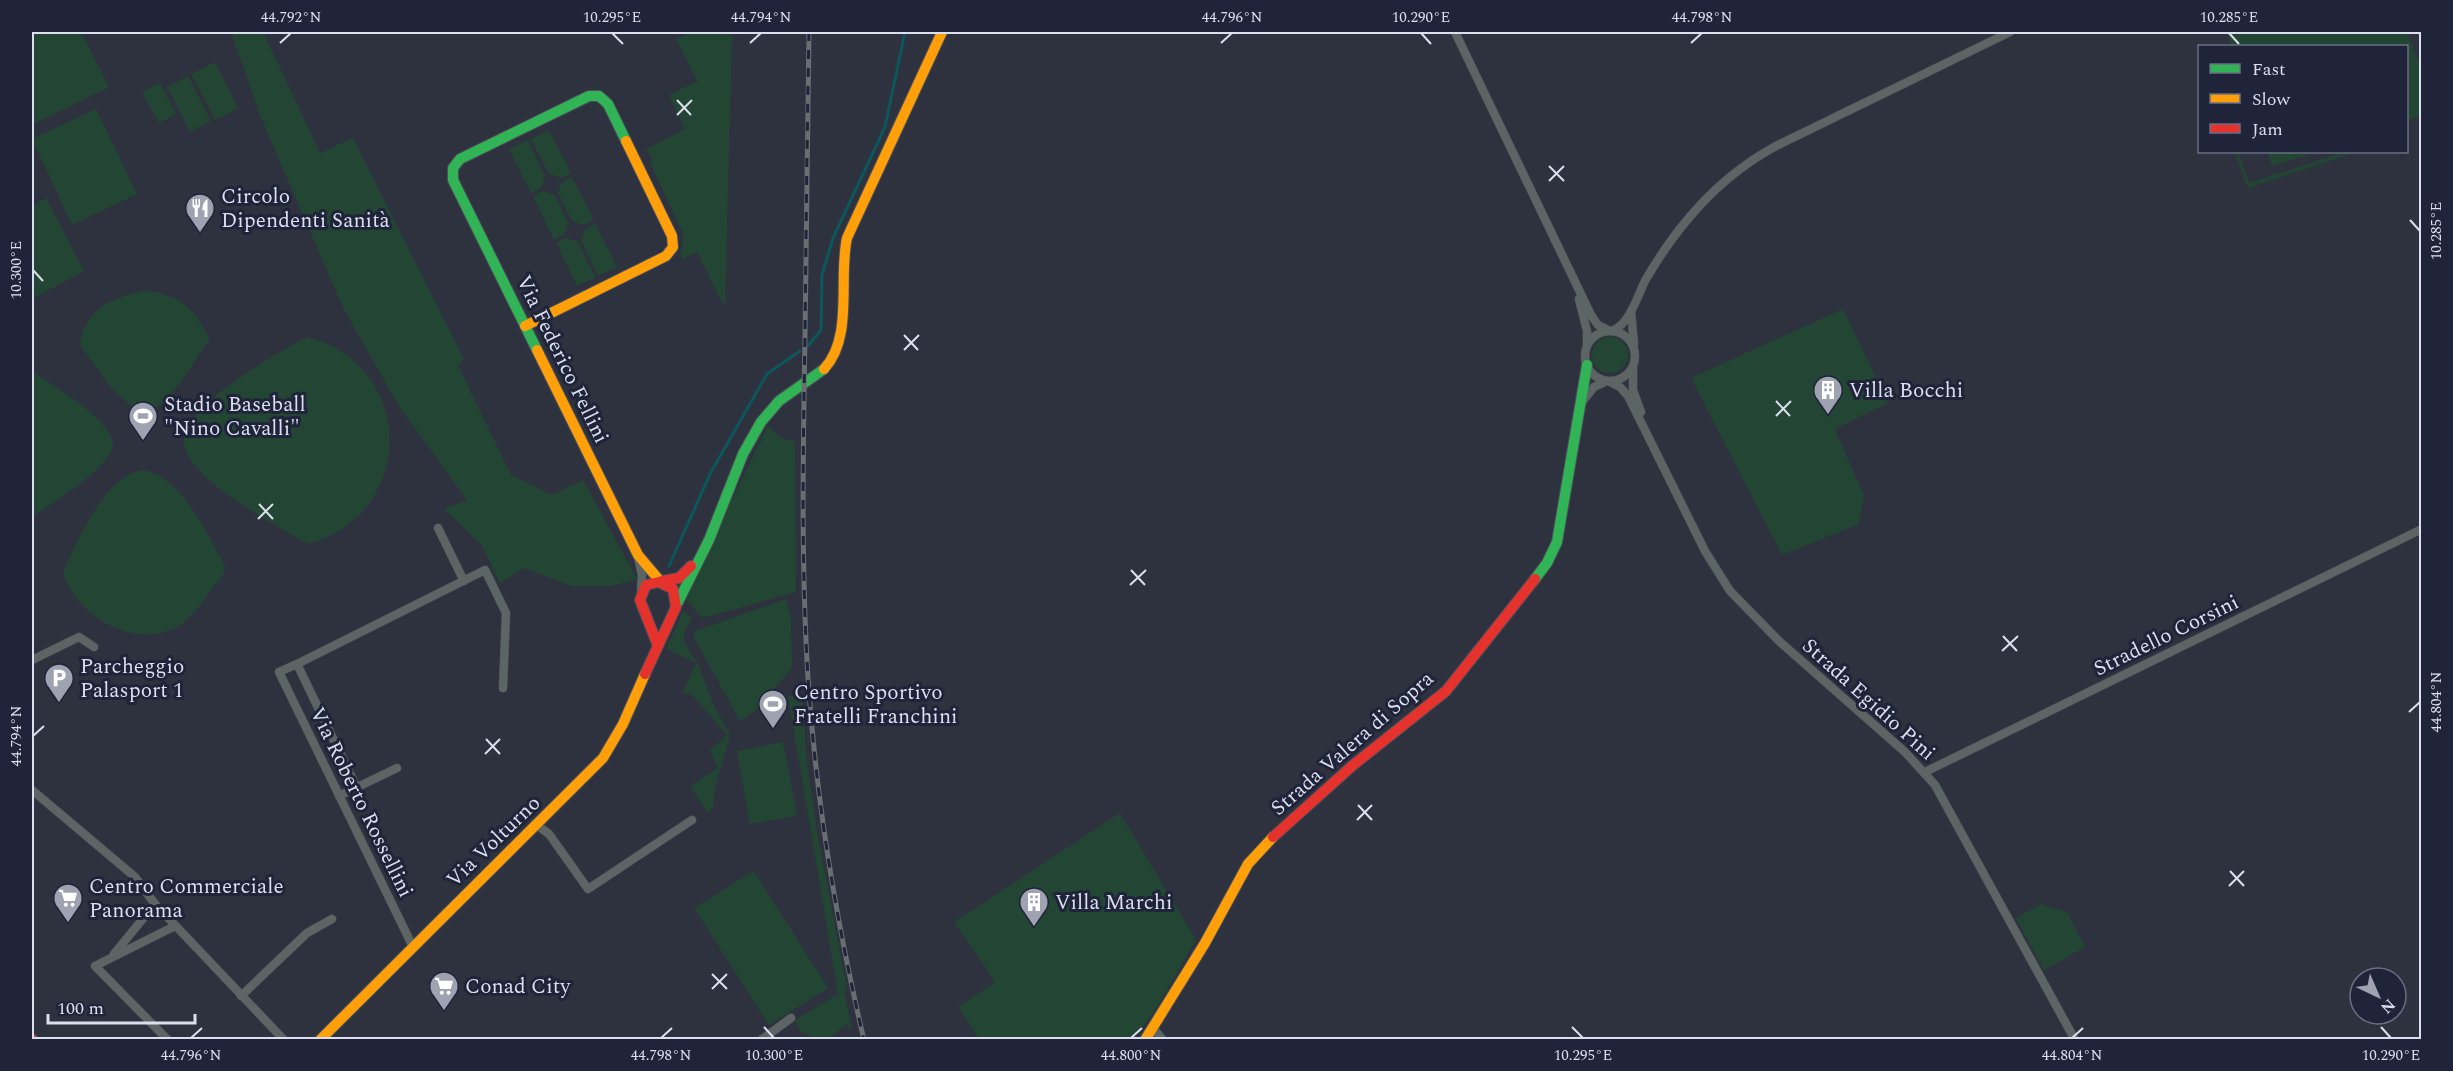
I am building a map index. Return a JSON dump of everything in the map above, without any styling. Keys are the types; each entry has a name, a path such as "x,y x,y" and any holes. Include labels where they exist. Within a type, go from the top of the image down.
{"street":[{"name":"Via Volturno","path":"320,1040 590,774 611,747 697,567 752,438 771,409 786,394 820,374 834,354 839,334 842,261 848,238 942,32"},
{"path":"1455,32 1593,320 1628,338 1634,347"},
{"path":"1586,349 1596,335 1622,325 1632,310 1650,272 1683,224 1708,196 1740,169 1776,146 2010,32"},
{"name":"Via Federico Fellini","path":"525,326 666,256 673,247 672,236 608,104 601,97 589,96 456,162 452,173 453,180 525,326 638,555 642,575 641,592"},
{"name":"Strada Valera di Sopra","path":"1145,1040 1205,943 1237,879 1252,858 1352,766 1428,708 1446,691 1542,570 1554,549 1561,526 1587,365 1587,331 1575,285"},
{"path":"1582,402 1594,387 1624,377 1634,364 1632,310"},
{"name":"Strada Egidio Pini","path":"1634,364 1632,385 1644,428"},
{"path":"1587,365 1593,374 1607,381"},
{"name":"Strada Egidio Pini","path":"1607,381 1626,393 1708,556 1736,599 1772,635 1925,772 1946,802 2075,1040"},
{"path":"438,528 464,581"},
{"name":"Stradello Corsini","path":"1925,772 2421,529"},
{"name":"Via Volturno","path":"641,592 650,583 674,580 686,573 711,530"},
{"name":"Via Federico Fellini","path":"638,555 661,581"},
{"path":"357,788 297,664 485,570 507,613 503,688"},
{"path":"647,616 659,620 676,607 673,587 661,581"},
{"path":"641,592 639,605 654,627 658,646"},
{"path":"32,660 79,637 94,647"},
{"name":"Via Roberto Rossellini","path":"297,664 279,672 413,947"},
{"path":"339,796 397,768"},
{"path":"32,790 135,877 175,926 284,1040"},
{"path":"538,826 549,834 588,889 692,820"},
{"path":"112,956 155,904"},
{"path":"241,996 307,933 332,919"},
{"path":"168,1040 95,966 175,926"},
{"path":"761,1040 790,1018"},
{"path":"1153,1028 1163,1040"}],"green space":[{"path":"32,32 81,32 109,87 32,125"},
{"path":"231,32 263,32 320,153 353,138 464,359 458,365 511,475 552,495 583,480 637,579 612,586 571,586 524,568 500,583 481,544 444,509 467,500 400,408 344,310 261,118"},
{"path":"691,32 732,32 725,308 697,252 682,259 680,254 684,235 651,165 652,158 646,149 685,129 669,95 697,81 676,39"},
{"path":"2407,32 2421,68 2421,116 2408,121 2408,45 2232,45 2227,33"},
{"path":"215,62 238,108 215,120 191,74"},
{"path":"188,76 211,121 190,132 167,87"},
{"path":"160,83 176,114 159,123 142,92"},
{"path":"96,109 137,194 72,225 32,139"},
{"path":"549,130 571,173 561,178 549,174 531,139"},
{"path":"528,140 545,176 541,188 531,193 509,149"},
{"path":"2234,153 2238,153 2249,183 2341,153 2353,153 2248,188"},
{"path":"2267,153 2313,153 2272,166"},
{"path":"572,177 594,220 584,225 572,221 558,193 562,182"},
{"path":"543,191 555,195 568,223 564,235 554,240 533,196"},
{"path":"46,198 84,271 32,299 32,206"},
{"path":"595,224 617,267 598,276 581,241 585,229"},
{"path":"566,238 578,242 595,277 577,286 556,243"},
{"path":"149,291 161,293 187,306 199,320 210,339 171,395 151,411 140,414 111,388 80,345 83,332 95,313 114,300"},
{"path":"1843,309 1888,403 1835,429 1864,496 1859,524 1782,555 1691,378"},
{"path":"307,337 343,352 369,377 384,406 390,439 385,472 370,503 344,528 308,544 256,514 216,485 199,470 188,455 184,441 188,427 215,396 255,367"},
{"path":"1610,337 1623,342 1628,355 1623,368 1610,373 1597,368 1592,355 1597,342"},
{"path":"32,371 92,414 103,424 113,443 103,463 93,473 67,494 33,516"},
{"path":"768,426 781,438 795,441 796,592 703,618 686,600 689,586"},
{"path":"143,470 157,474 181,495 202,525 226,568 199,607 183,623 166,632 148,634 129,632 111,626 95,616 70,588 63,572 85,527 105,496 129,475"},
{"path":"786,599 791,618 792,668 756,710 740,721 693,636 695,631"},
{"path":"683,611 692,618 684,632 684,642 698,664 714,706 730,735 714,791 713,807 708,813 690,786 718,768 710,750 727,735 693,696 683,692 696,663 666,649"},
{"path":"802,694 807,764 818,837 847,989 844,991 852,1031 846,1024 829,1039 812,1039 806,1033 802,1034 794,1021 838,994 788,696"},
{"path":"783,742 797,816 750,824 737,751"},
{"path":"1120,813 1196,940 1153,1014 1132,1039 979,1039 958,1007 995,982 954,922"},
{"path":"754,871 828,988 769,1025 694,908"},
{"path":"2041,904 2067,912 2085,947 2044,970 2016,918"}],"waterway":[{"path":"808,346 821,330 822,275 833,238 885,127 905,32"},
{"path":"669,566 710,474 767,374 800,351"}],"railway":[{"path":"809,32 803,508 808,678 816,769 828,860 864,1040"}],"traffic: fast":[{"path":"537,350 453,180 453,168 460,159 589,96 599,96 608,104 626,141"},
{"path":"1535,579 1547,563 1557,542 1587,365"},
{"path":"678,602 709,540 743,454 761,422 779,401 824,369"}],"traffic: slow":[{"path":"824,369 833,356 842,324 847,238 942,32"},
{"path":"525,326 666,256 673,247 672,236 626,141"},
{"path":"537,350 638,555 660,581"},
{"path":"320,1040 603,758 623,724 645,674"},
{"path":"1145,1040 1205,943 1248,864 1273,837"}],"traffic: jam":[{"path":"662,581 679,578 691,566"},
{"path":"1273,837 1352,766 1446,691 1535,579"},
{"path":"645,674 676,607 673,589 659,582 646,585 640,600 658,646"}],"place":[{"name":"Circolo Dipendenti Sanità","path":"200,234"},
{"name":"Villa Bocchi","path":"1828,416"},
{"name":"Stadio Baseball \"Nino Cavalli\"","path":"143,442"},
{"name":"Parcheggio Palasport 1","path":"59,704"},
{"name":"Centro Sportivo Fratelli Franchini","path":"773,730"},
{"name":"Centro Commerciale Panorama","path":"68,924"},
{"name":"Villa Marchi","path":"1034,928"},
{"name":"Conad City","path":"444,1012"}]}
